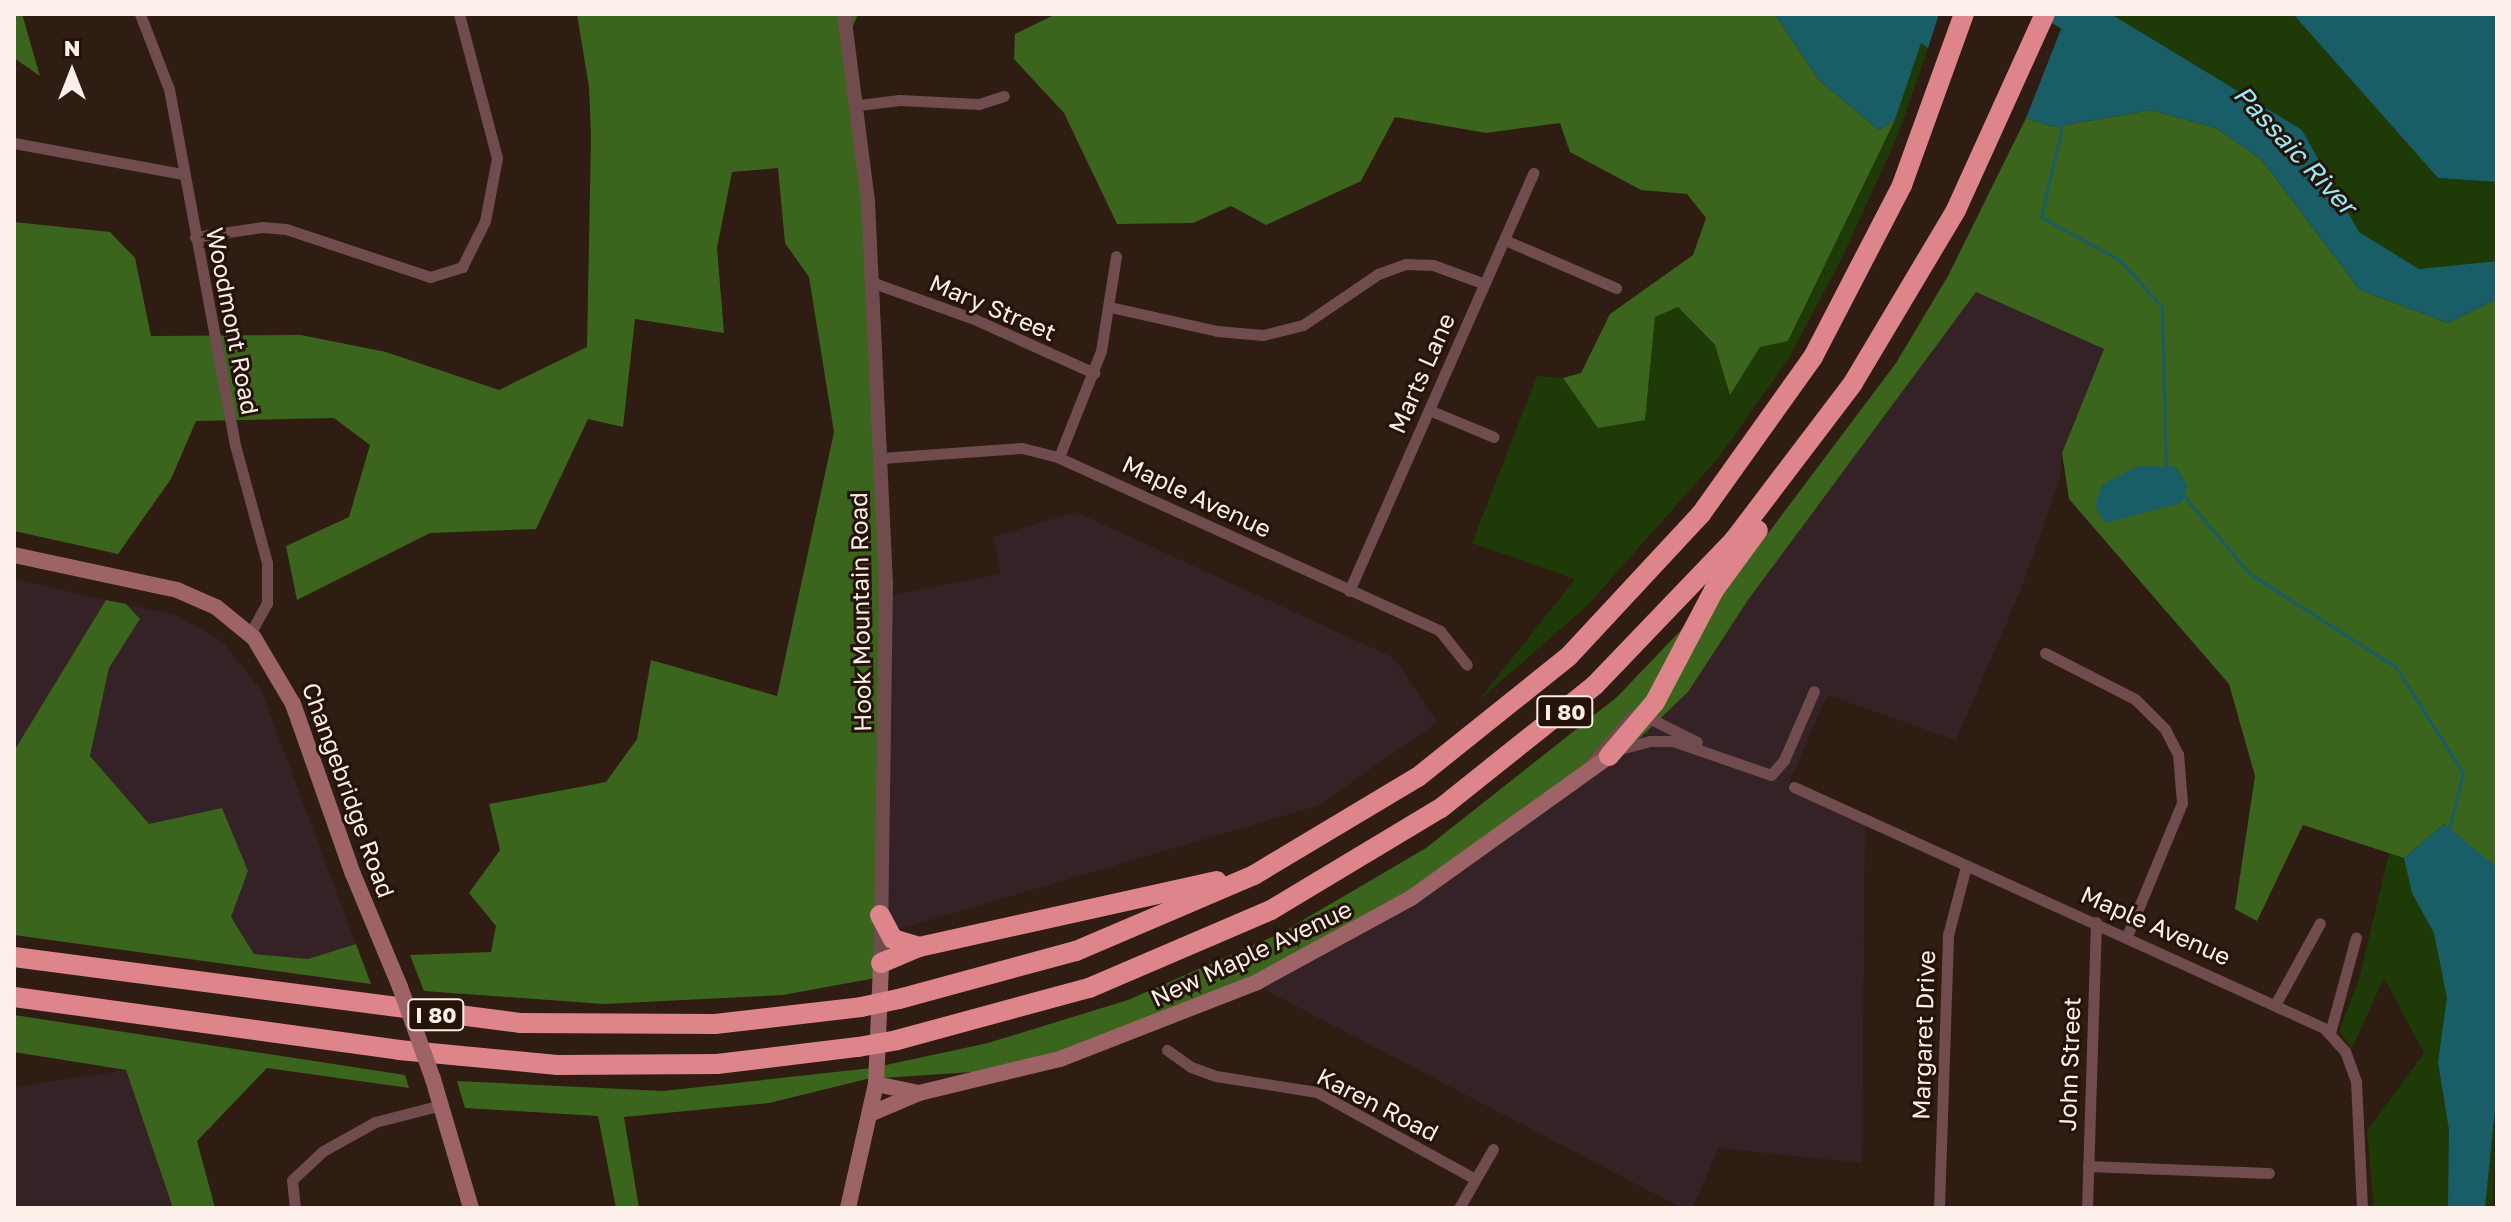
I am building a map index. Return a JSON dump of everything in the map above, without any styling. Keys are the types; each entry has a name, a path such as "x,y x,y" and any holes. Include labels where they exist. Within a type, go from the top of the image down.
{"highway":[{"name":"I 80","path":"14,957 520,1023 715,1024 861,1007 1007,973 1112,937 1207,898 1321,839 1418,777 1530,689 1633,592 1701,514 1772,421 1833,323 1897,196 1947,68 1964,14"},
{"name":"I 80","path":"14,997 399,1050 557,1065 717,1064 897,1040 1041,1004 1162,961 1307,891 1430,816 1546,728 1662,619 1734,540 1853,383 1931,255 2006,108 2045,14"},
{"path":"1609,756 1645,716 1714,590 1853,383"},
{"path":"881,963 919,947 1176,894 1321,839"},
{"path":"880,915 893,939 919,947"}],"main road":[{"name":"Changebridge Road","path":"14,555 177,590 216,607 250,634 293,704 353,874 400,987 433,1079 471,1208"},
{"name":"New Maple Avenue","path":"870,1114 919,1093 1060,1059 1257,982 1411,898 1609,756"},
{"name":"Hook Mountain Road","path":"851,1203 876,1084 881,963"},
{"name":"New Maple Avenue","path":"876,1084 919,1093"},
{"path":"840,1208 851,1203"}],"street":[{"name":"Woodmont Road","path":"140,14 169,89 235,445 269,575 265,609 250,634"},
{"path":"195,237 274,228 430,277 462,267 485,221 497,158 459,14"},
{"name":"Hook Mountain Road","path":"844,14 859,105 874,283 881,458 887,699 881,963"},
{"path":"859,105 900,100 979,104 1004,96"},
{"path":"14,143 183,174"},
{"name":"Marts Lane","path":"1349,591 1533,173"},
{"path":"1505,240 1616,288"},
{"path":"1059,457 1094,373 1110,307 1116,256"},
{"path":"1110,307 1217,331 1263,335 1303,325 1378,274 1405,264 1433,265 1485,284"},
{"name":"Mary Street","path":"874,283 961,314 1094,373"},
{"path":"1429,410 1494,437"},
{"name":"Maple Avenue","path":"881,458 1022,448 1059,457 1440,631 1467,665"},
{"path":"2045,653 2147,707 2178,754 2182,803 2127,936"},
{"path":"1645,716 1757,772 1776,773 1814,691"},
{"name":"New Maple Avenue","path":"1569,785 1619,725 1632,716 1645,716"},
{"path":"1609,756 1661,740 1714,753"},
{"name":"Maple Avenue","path":"1794,787 2276,1003 2330,1033 2345,1051 2356,1081 2362,1208"},
{"name":"Margaret Drive","path":"1939,1208 1948,935 1966,866"},
{"name":"John Street","path":"2087,1208 2096,922"},
{"path":"2276,1003 2320,923"},
{"path":"2330,1033 2356,937"},
{"name":"Karen Road","path":"1167,1050 1216,1076 1317,1092 1475,1179"},
{"path":"295,1208 292,1180 323,1151 375,1122 441,1105"},
{"path":"1459,1208 1493,1149"},
{"path":"2088,1166 2269,1173"}],"shaded area":[{"path":"1976,292 2104,349 2062,453 2060,479 2020,592 1956,740 1827,695 1789,784 1865,817 1862,1163 1719,1148 1692,1208 1682,1208 1254,984 1654,724 1688,692 1748,600"},
{"path":"1076,512 1394,658 1437,723 1317,806 882,934 890,595 1001,574 993,537"},
{"path":"14,579 106,600 14,751"},
{"path":"126,604 176,615 222,641 261,690 356,944 308,959 254,954 231,917 248,871 149,824 90,756 109,668 140,619"},
{"path":"126,1070 173,1208 14,1208 14,1087"}],"green space":[{"path":"14,14 22,14 40,76 14,58"},
{"path":"577,14 858,14 846,43 869,197 890,595 881,977 783,995 604,1004 424,991 410,955 491,952 496,926 469,893 500,850 489,804 606,782 637,739 651,660 777,696 834,432 809,277 785,243 778,168 732,172 717,248 724,333 635,319 623,427 588,419 536,529 430,533 297,600 286,546 349,517 370,445 334,418 196,421 171,479 118,554 14,531 14,222 110,232 135,258 151,336 301,335 386,352 499,390 587,347 591,137 589,87"},
{"path":"1056,14 1775,14 1819,80 1879,130 1895,120 1788,341 1760,347 1730,395 1715,345 1678,307 1655,317 1645,420 1598,428 1563,378 1581,373 1610,314 1693,255 1706,218 1687,194 1641,190 1570,152 1560,123 1486,133 1395,117 1361,181 1266,225 1231,206 1193,223 1117,224 1064,113 1014,59 1015,34"},
{"path":"2111,14 2293,14 2438,178 2497,182 2497,261 2419,269 2359,232 2302,130"},
{"path":"1921,43 1928,48 1898,135 1842,258 1789,358 1719,457 1586,607 1478,701 1575,579 1472,543 1537,376 1563,378 1599,428 1645,419 1655,317 1678,307 1715,345 1788,341 1895,120"},
{"path":"2151,110 2216,128 2262,160 2360,290 2448,323 2497,299 2497,921 2444,824 2404,858 2303,825 2257,921 2235,909 2255,776 2229,684 2069,499 2062,453 2104,349 1976,292 1748,600 1688,692 1623,754 1482,852 1254,984 1032,1068 867,1079 769,1103 624,1117 639,1208 616,1208 598,1116 465,1108 457,1081 663,1091 872,1068 988,1043 1128,1000 1281,933 1426,848 1617,697 1748,560 1896,363 1948,276 2026,118 2054,127"},
{"path":"106,600 126,604 140,619 109,668 90,756 149,824 222,808 248,871 231,917 254,954 308,959 356,944 371,984 14,935 14,751"},
{"path":"2337,699 2497,921 2493,1208 2374,1208 2367,1131 2424,1053 2384,978 2352,1048 2339,1031 2359,979 2391,845"},
{"path":"14,1015 405,1075 409,1088 267,1068 197,1141 215,1208 173,1208 126,1070 14,1052"}],"water":[{"path":"1775,14 1939,14 1928,48 1921,43 1895,120 1879,130 1819,80"},
{"path":"2067,14 2111,14 2302,130 2359,232 2419,269 2497,261 2497,299 2448,323 2360,290 2262,160 2216,128 2151,110 2054,127 2026,118"},
{"path":"2293,14 2497,14 2497,182 2438,178"},
{"path":"2138,466 2176,467 2188,487 2181,503 2105,523 2095,506 2102,485"},
{"path":"2444,824 2497,867 2497,1089 2485,1208 2448,1208 2449,1130 2438,1062 2447,998 2434,933 2412,893 2404,858"}],"waterway":[{"name":"Passaic River","path":"2054,14 2085,32"},
{"path":"2063,122 2041,217 2120,260 2162,307 2166,469"},
{"path":"2182,494 2250,574 2396,667 2463,773 2449,829"}]}
